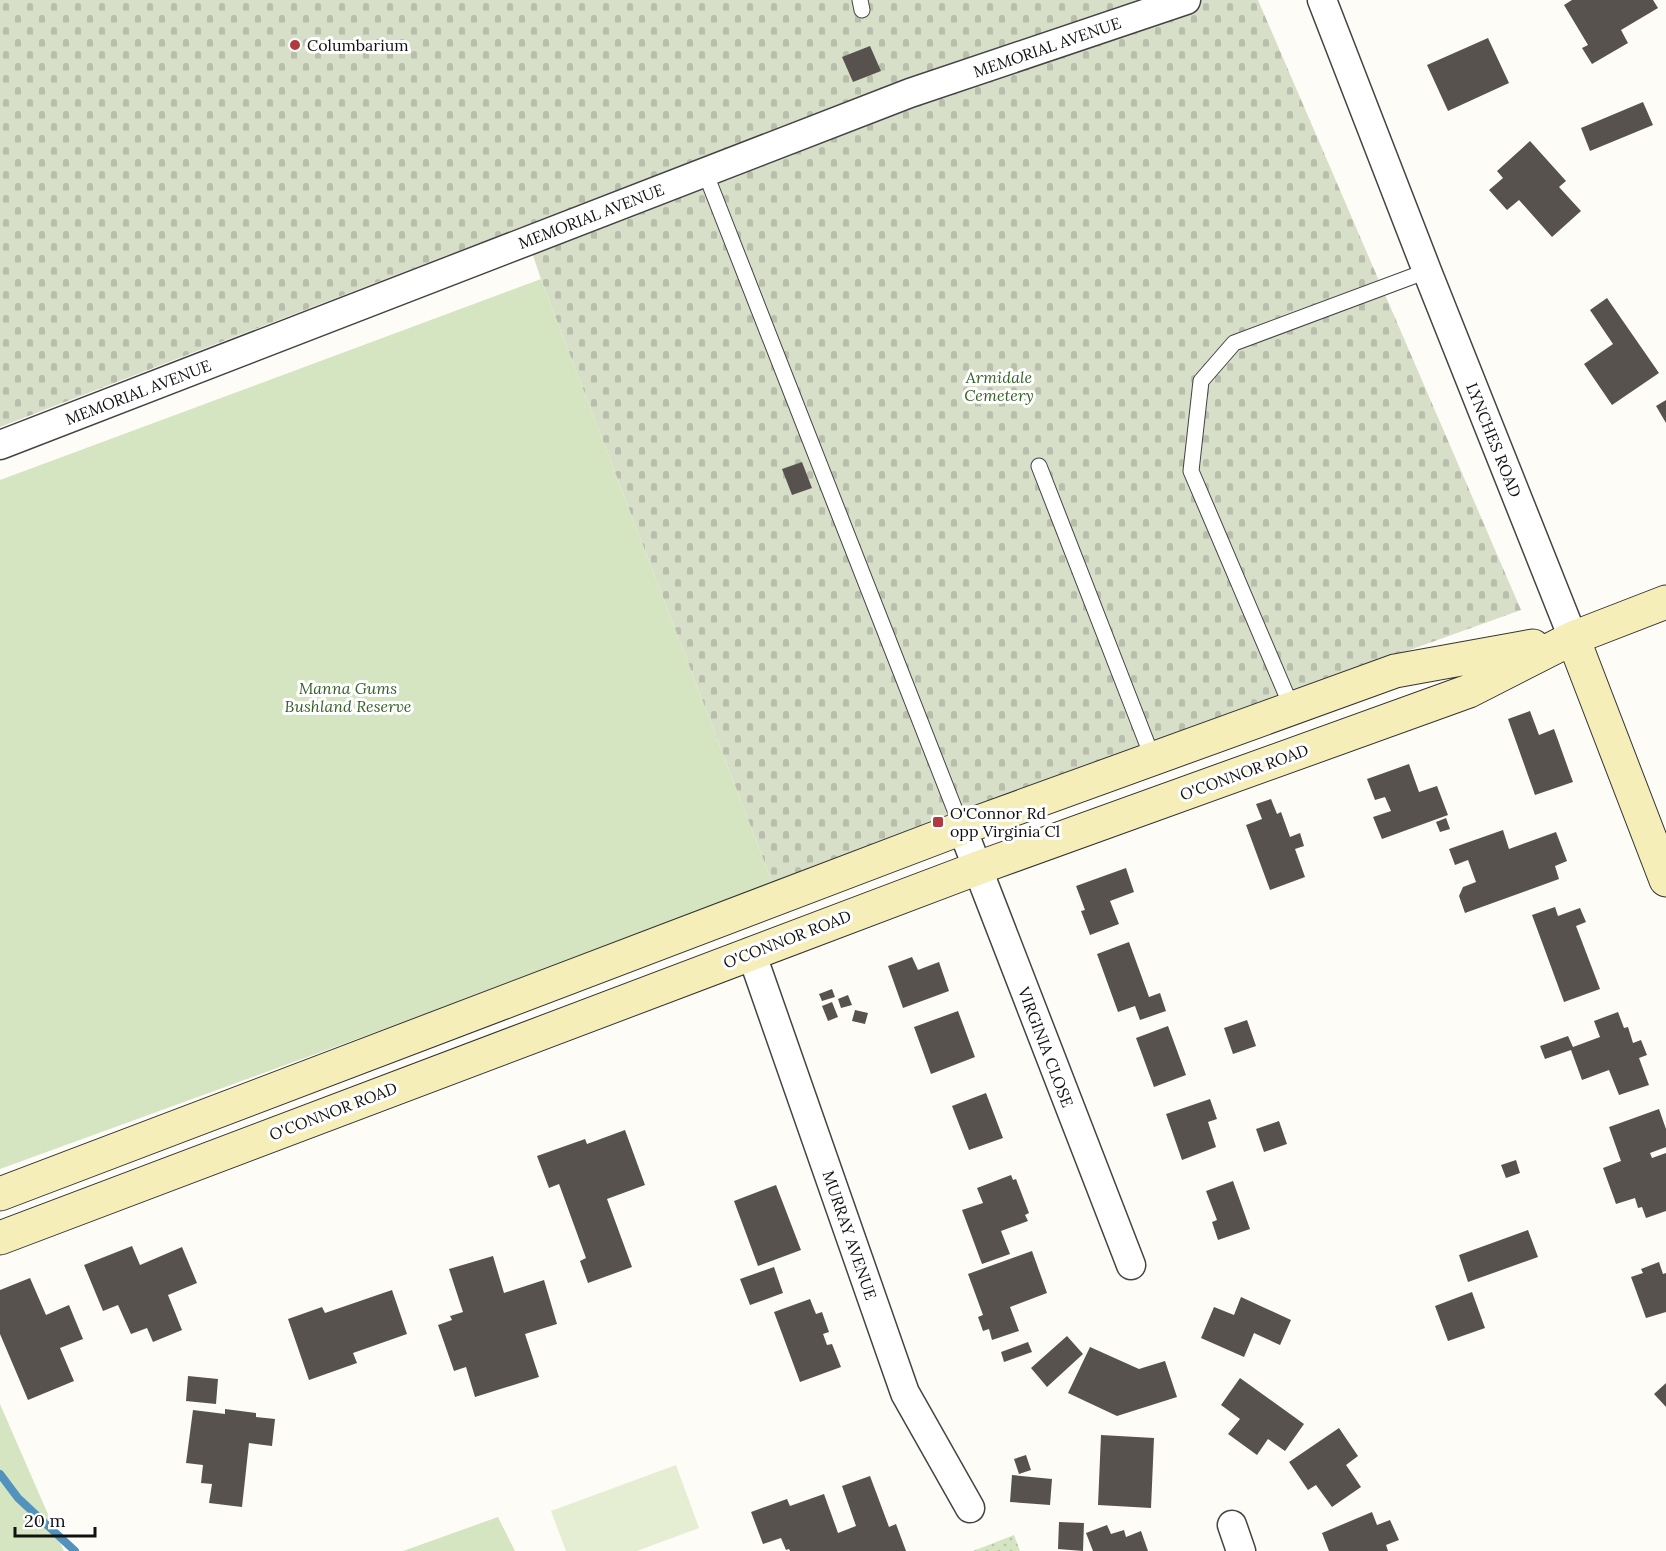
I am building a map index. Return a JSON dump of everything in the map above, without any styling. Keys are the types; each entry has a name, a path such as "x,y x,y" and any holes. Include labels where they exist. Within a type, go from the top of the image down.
{"street":[{"name":"MEMORIAL AVENUE","path":"0,445 910,93 1186,0"},
{"name":"LYNCHES ROAD","path":"1322,0 1666,879"},
{"name":"O'CONNOR ROAD","path":"0,1238 751,952 1469,691 1573,638 1666,602"},
{"name":"O'CONNOR ROAD","path":"0,1194 962,828 1395,671 1573,638"},
{"name":"VIRGINIA CLOSE","path":"962,828 1131,1265"},
{"name":"MURRAY AVENUE","path":"751,952 905,1393 970,1508"}],"lane":[{"path":"705,172 962,828"},
{"path":"1292,708 1191,471 1201,381 1234,343 1427,271"},
{"path":"1039,466 1153,759"}],"green space":[{"name":"Armidale Cemetery","path":"0,0 1258,0 1521,610 1148,744 774,887 541,279 523,226 0,427"},
{"name":"Manna Gums Bushland Reserve","path":"541,279 774,887 0,1169 0,480"},
{"path":"0,1404 64,1551 0,1551"},
{"path":"676,1465 699,1528 637,1551 566,1551 551,1511"},
{"path":"498,1517 515,1551 403,1551"},
{"path":"1014,1535 1020,1551 973,1551"}],"building":[{"path":"1572,0 1653,0 1658,8 1621,30 1628,43 1592,64 1582,48 1588,45 1564,5"},
{"path":"1488,38 1509,83 1448,111 1427,65"},
{"path":"870,46 881,71 853,82 842,57"},
{"path":"1643,102 1653,125 1590,151 1581,128"},
{"path":"1530,141 1566,181 1559,187 1581,211 1552,237 1519,200 1507,210 1489,190 1503,178 1497,171"},
{"path":"1607,298 1659,373 1612,405 1584,364 1613,344 1590,310"},
{"path":"1666,400 1666,423 1656,406"},
{"path":"802,462 812,488 792,495 782,469"},
{"path":"1530,711 1539,735 1554,729 1573,782 1535,795 1508,719"},
{"path":"1409,764 1419,792 1437,786 1448,815 1382,839 1373,817 1391,811 1385,797 1375,800 1367,779"},
{"path":"1271,799 1277,814 1281,812 1290,837 1300,833 1304,846 1295,849 1305,877 1270,890 1246,825 1262,819 1256,804"},
{"path":"1446,818 1450,829 1440,832 1436,822"},
{"path":"1503,830 1509,849 1556,832 1567,861 1555,866 1559,879 1465,913 1459,896 1463,887 1476,882 1468,860 1455,865 1449,849"},
{"path":"1126,868 1134,892 1110,901 1119,924 1090,935 1081,911 1085,910 1076,886"},
{"path":"1555,907 1558,916 1580,908 1586,922 1576,926 1600,989 1564,1002 1532,915"},
{"path":"1129,942 1149,997 1160,993 1166,1011 1140,1020 1135,1006 1118,1012 1097,954"},
{"path":"912,957 918,970 939,962 949,991 903,1008 888,966"},
{"path":"832,989 835,997 822,1001 819,994"},
{"path":"848,995 852,1005 841,1008 838,999"},
{"path":"832,1002 838,1017 828,1021 822,1006"},
{"path":"855,1010 868,1013 865,1024 852,1021"},
{"path":"958,1011 975,1057 931,1074 914,1027"},
{"path":"1618,1012 1624,1028 1628,1027 1633,1043 1641,1040 1647,1055 1639,1058 1649,1085 1619,1095 1609,1070 1582,1080 1571,1050 1545,1059 1540,1046 1568,1036 1573,1047 1600,1037 1594,1021"},
{"path":"1247,1020 1256,1046 1233,1054 1224,1028"},
{"path":"1168,1026 1186,1075 1154,1087 1136,1038"},
{"path":"986,1093 1003,1138 969,1150 952,1106"},
{"path":"1210,1099 1217,1119 1208,1122 1216,1147 1182,1160 1166,1114"},
{"path":"1659,1109 1666,1129 1666,1147 1650,1153 1652,1158 1666,1153 1666,1211 1646,1218 1642,1207 1638,1208 1635,1198 1616,1204 1603,1168 1621,1161 1609,1127"},
{"path":"1279,1121 1287,1144 1264,1152 1256,1129"},
{"path":"625,1130 645,1185 607,1199 632,1267 588,1283 580,1261 586,1258 559,1184 549,1188 537,1156 585,1139 587,1144"},
{"path":"1516,1160 1520,1173 1506,1178 1501,1165"},
{"path":"1011,1175 1013,1180 1016,1179 1029,1213 1025,1215 1028,1221 1001,1231 1010,1254 982,1264 962,1210 983,1203 977,1188"},
{"path":"1233,1181 1250,1229 1218,1240 1212,1222 1217,1220 1206,1191"},
{"path":"776,1185 801,1250 758,1266 734,1201"},
{"path":"1528,1230 1538,1257 1468,1282 1459,1255"},
{"path":"132,1246 140,1265 182,1247 197,1283 168,1295 182,1330 153,1342 147,1328 131,1334 118,1305 103,1311 84,1265"},
{"path":"1032,1251 1047,1293 1010,1307 1019,1331 992,1340 989,1329 983,1331 978,1317 983,1315 968,1274"},
{"path":"493,1256 504,1293 544,1280 557,1324 525,1334 539,1377 475,1397 466,1367 454,1371 438,1325 452,1320 450,1316 463,1312 449,1269"},
{"path":"1659,1262 1663,1274 1666,1273 1666,1312 1646,1318 1631,1277 1643,1273 1641,1269"},
{"path":"774,1267 783,1293 750,1305 740,1279"},
{"path":"30,1278 46,1315 69,1305 83,1339 60,1348 74,1381 28,1400 0,1334 0,1290"},
{"path":"392,1290 407,1334 353,1353 357,1363 309,1380 288,1319 322,1307 325,1313"},
{"path":"1472,1292 1485,1328 1448,1341 1435,1306"},
{"path":"1241,1297 1291,1320 1280,1345 1254,1333 1244,1357 1201,1338 1214,1307 1234,1315"},
{"path":"810,1299 816,1314 822,1312 829,1332 823,1334 827,1345 832,1344 841,1367 800,1382 774,1312"},
{"path":"1067,1336 1083,1354 1047,1387 1031,1368"},
{"path":"1028,1342 1032,1352 1004,1362 1001,1352"},
{"path":"1090,1347 1139,1369 1165,1361 1177,1397 1117,1416 1068,1393"},
{"path":"188,1376 218,1379 216,1404 186,1401"},
{"path":"1240,1378 1304,1424 1285,1451 1268,1439 1257,1455 1228,1434 1240,1419 1221,1405"},
{"path":"1666,1383 1666,1407 1654,1394"},
{"path":"225,1409 256,1413 256,1417 275,1419 272,1446 249,1443 242,1507 209,1503 212,1484 201,1483 203,1465 186,1463 193,1410 225,1414"},
{"path":"1339,1428 1358,1456 1346,1465 1361,1487 1332,1507 1316,1485 1308,1490 1289,1462"},
{"path":"1101,1435 1154,1438 1151,1508 1098,1505"},
{"path":"1026,1455 1031,1470 1019,1474 1014,1459"},
{"path":"1012,1475 1052,1479 1050,1505 1010,1502"},
{"path":"870,1476 889,1527 896,1524 906,1551 790,1551 786,1550 781,1538 763,1544 751,1512 787,1499 790,1506 824,1494 838,1533 856,1526 842,1486"},
{"path":"1372,1512 1377,1525 1390,1520 1399,1540 1386,1545 1388,1551 1329,1551 1322,1533"},
{"path":"1059,1522 1084,1523 1083,1551 1058,1549"},
{"path":"1107,1525 1111,1534 1124,1530 1126,1537 1141,1531 1148,1551 1093,1551 1086,1533"}],"waterway":[{"path":"0,1474 18,1498 75,1551"}],"place":[{"name":"Columbarium","path":"295,45"},
{"name":"O'Connor Rd opp Virginia Cl","path":"938,822"}]}
